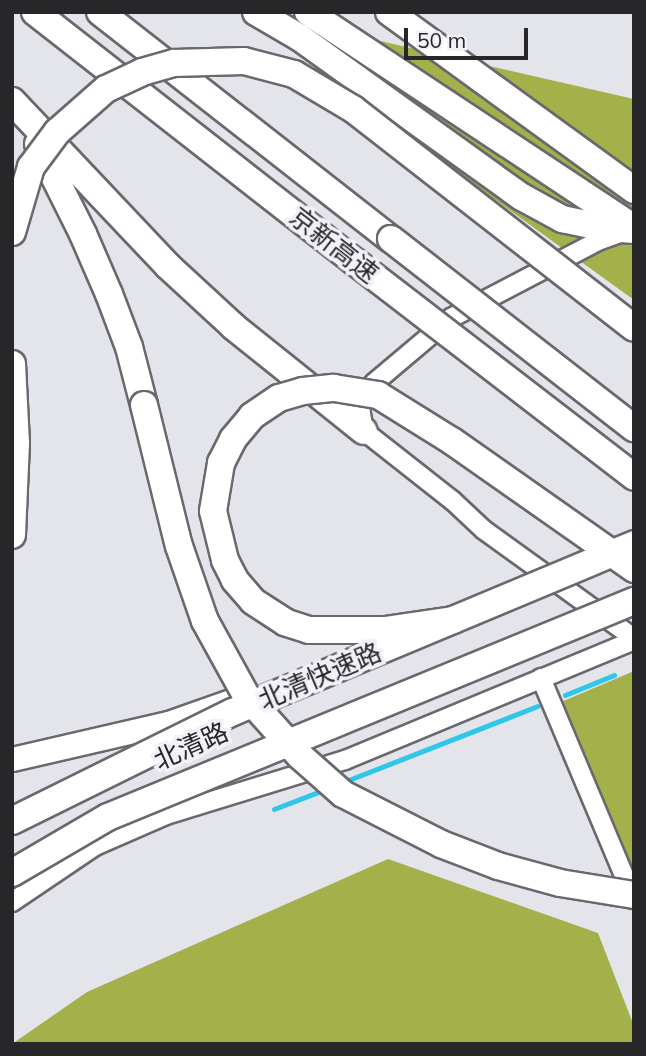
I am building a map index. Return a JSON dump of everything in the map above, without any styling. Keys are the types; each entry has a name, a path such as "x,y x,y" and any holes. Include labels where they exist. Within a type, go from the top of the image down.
{"highway":[{"name":"京新高速","path":"35,12 634,477"},
{"name":"京新高速","path":"100,12 634,428"},
{"path":"257,12 299,37 522,197 562,219 605,228 633,229"},
{"path":"308,12 633,229"},
{"path":"389,12 634,190"},
{"path":"12,232 31,167 70,118 106,89 142,72 174,63 244,61 295,74 353,109 634,328"},
{"path":"17,108 89,246 128,347 179,546 205,621 247,697 300,756 343,794 441,844 498,866 560,883 634,897"},
{"path":"17,108 168,266 234,327 363,430"},
{"path":"12,363 16,443 12,535"},
{"path":"453,620 385,630 309,630 285,622 253,601 235,580 225,560 213,511 220,463 233,439 252,416 279,398 303,391 334,388 378,396 452,441 634,569"},
{"name":"北清快速路","path":"12,821 233,712 634,547"},
{"name":"北清快速路","path":"12,871 108,817 634,598"}],"main road":[{"name":"北清路","path":"12,759 168,723 458,613 554,581 634,547"},
{"name":"北清路","path":"12,871 120,808 250,751 634,598"}],"street":[{"path":"633,229 598,241 451,318 374,383 360,407 363,430 453,501 484,530 634,639"},
{"name":"北清路","path":"12,902 95,846 166,815 345,760 634,639"},
{"path":"541,678 634,897"}],"green space":[{"path":"341,32 634,99 634,300 314,69"},
{"path":"634,671 634,875 561,702"},
{"path":"388,859 598,933 634,1026 634,1044 12,1044 87,992"}],"waterway":[{"path":"565,695 614,675"},
{"path":"341,783 537,706"},
{"path":"274,809 326,789"}]}
